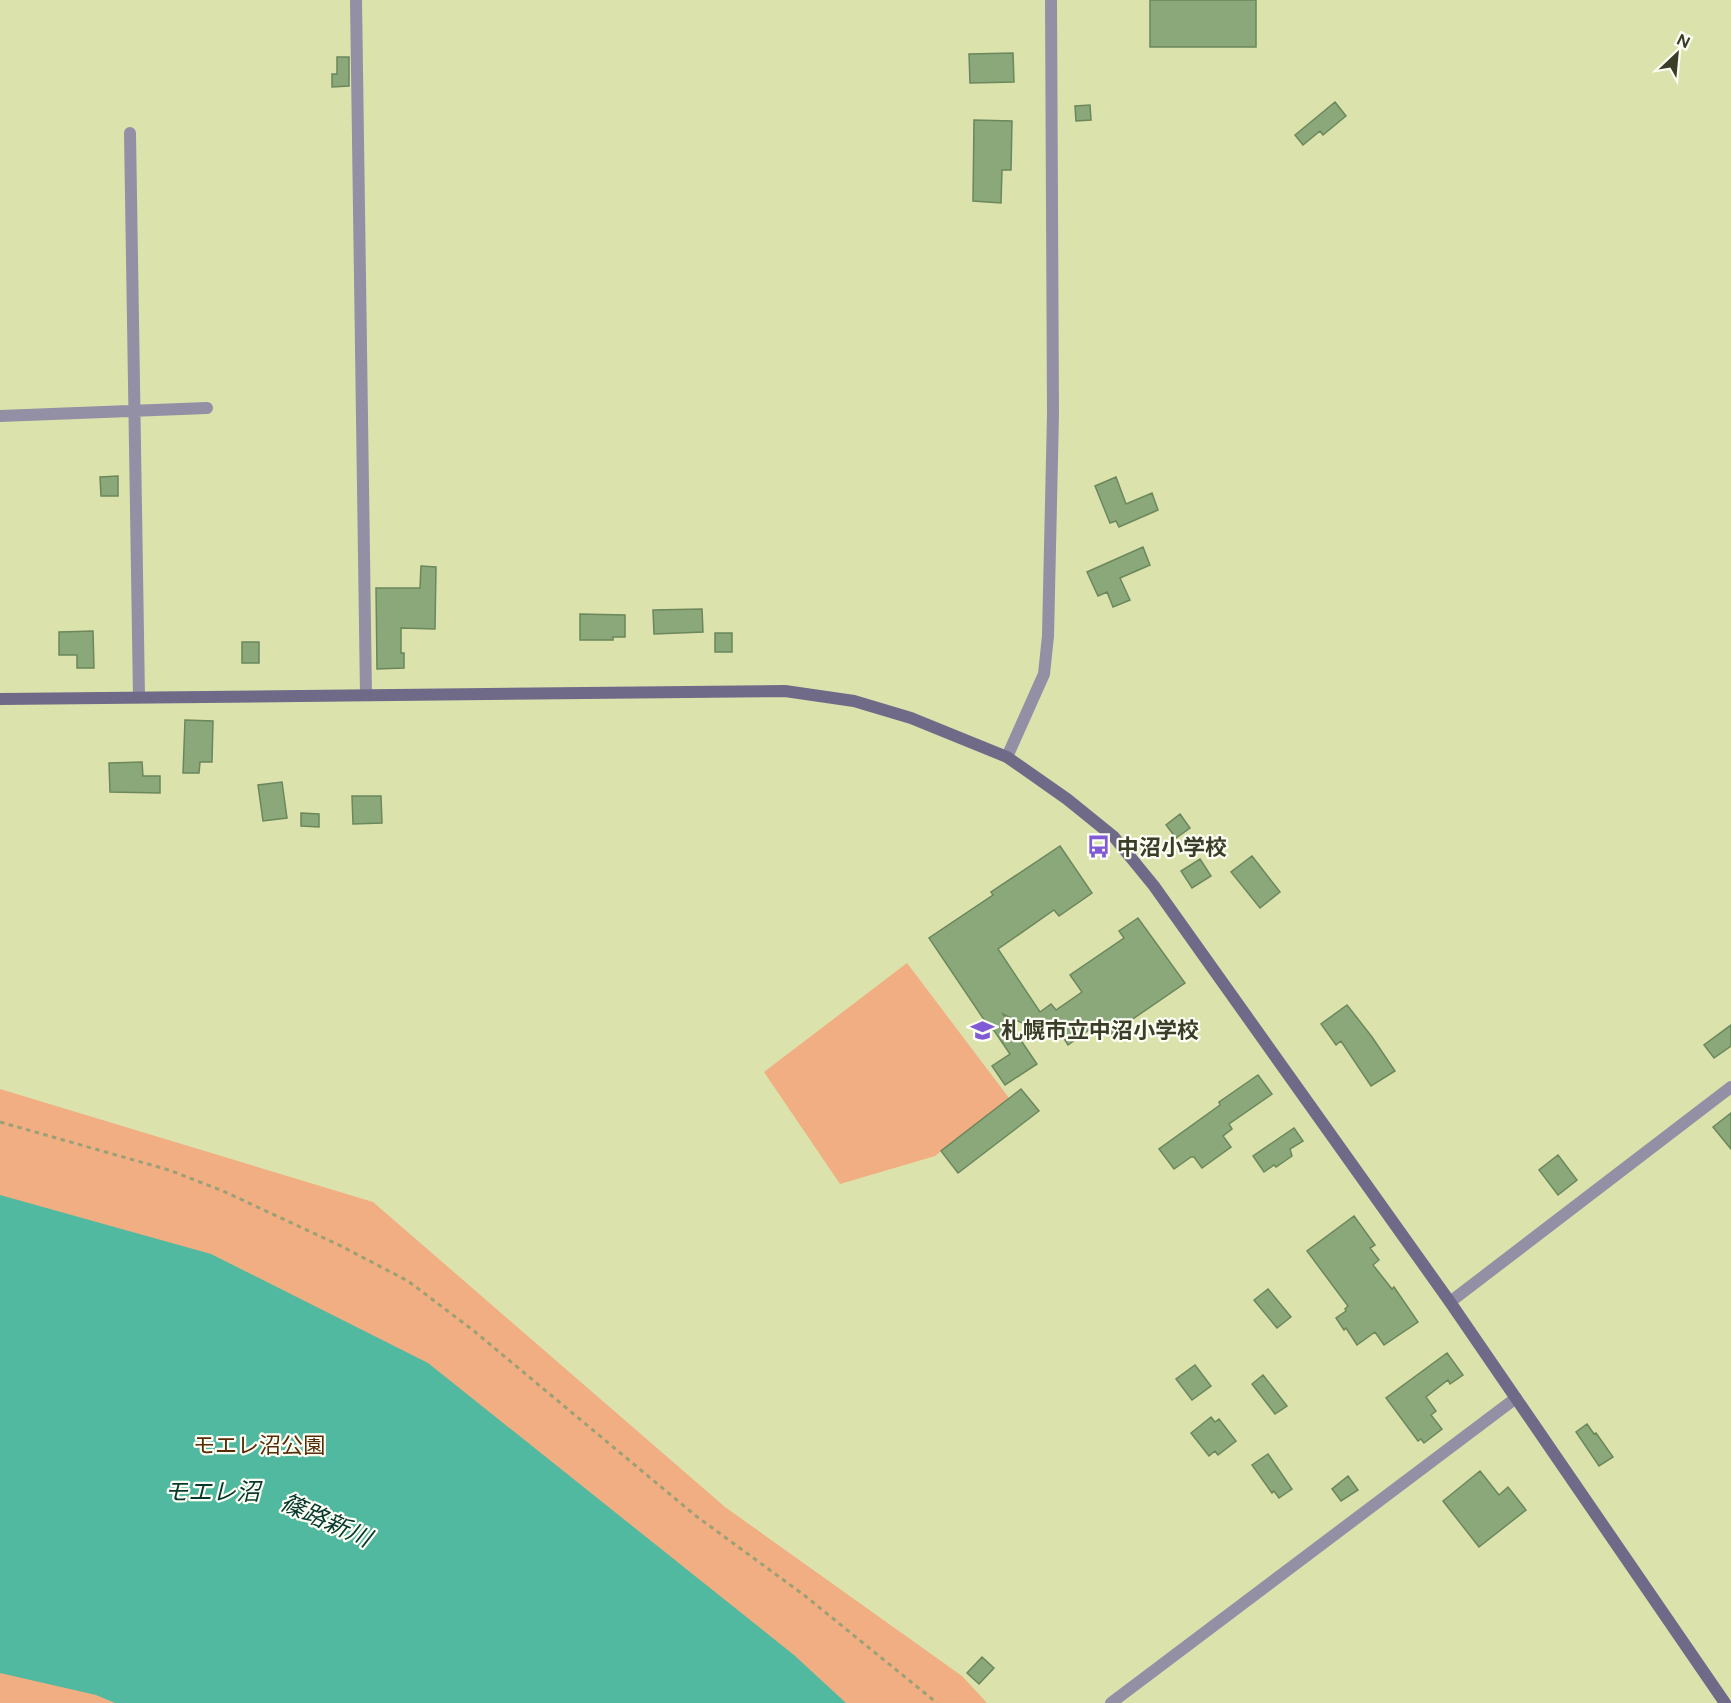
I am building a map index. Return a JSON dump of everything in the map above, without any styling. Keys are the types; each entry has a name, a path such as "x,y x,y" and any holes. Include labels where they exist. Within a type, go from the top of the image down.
{"street":[{"path":"356,0 366,695"},
{"path":"1007,757 1044,674 1048,636 1053,414 1051,0"},
{"path":"130,133 139,697"},
{"path":"0,416 207,408"},
{"path":"0,699 785,692 854,701 912,718 1007,757 1114,837 1141,870 1450,1302 1725,1703"},
{"path":"1450,1302 1731,1087"},
{"path":"1111,1703 1515,1398"}],"path":[{"path":"0,1122 169,1170 223,1191 339,1245 408,1281 474,1330 696,1516 804,1595 937,1703"}],"green space":[{"path":"907,963 1009,1098 935,1156 840,1184 764,1072"},
{"name":"モエレ沼","path":"0,1089 373,1202 725,1507 962,1676 987,1703 0,1703"}],"water":[{"name":"モエレ沼","path":"0,1195 211,1254 428,1363 794,1655 846,1703 115,1703 96,1695 0,1673"}],"building":[{"path":"1150,0 1256,0 1256,47 1150,47"},
{"path":"1013,53 1014,82 970,83 969,54"},
{"path":"337,57 349,57 349,86 332,87 332,74 337,74"},
{"path":"1335,102 1346,116 1323,135 1320,131 1303,145 1295,135"},
{"path":"1090,105 1091,120 1076,121 1075,106"},
{"path":"974,120 1012,121 1011,170 1002,170 1001,203 973,201"},
{"path":"118,476 118,496 101,496 100,477"},
{"path":"1116,477 1126,504 1152,493 1158,510 1119,527 1116,521 1110,523 1095,486"},
{"path":"1143,547 1150,565 1120,578 1130,600 1113,607 1107,592 1098,596 1087,572"},
{"path":"421,566 436,567 435,629 401,628 401,653 404,653 404,668 377,669 376,588 420,588"},
{"path":"702,609 703,632 654,634 653,610"},
{"path":"580,614 625,615 625,637 613,637 613,640 580,640"},
{"path":"93,631 94,668 77,668 77,655 59,655 59,632"},
{"path":"715,633 732,633 732,652 715,652"},
{"path":"242,642 259,642 259,663 242,663"},
{"path":"185,720 213,721 212,762 200,762 199,773 183,773"},
{"path":"142,762 143,776 160,776 160,793 110,792 109,763"},
{"path":"282,782 287,818 263,821 258,785"},
{"path":"352,796 381,796 382,823 353,824"},
{"path":"301,813 319,814 319,827 301,826"},
{"path":"1180,814 1190,828 1176,838 1166,825"},
{"path":"1060,846 1092,893 1059,916 1054,910 998,949 1040,1012 1051,1004 1056,1010 1082,992 1070,975 1124,938 1119,931 1138,918 1185,983 1111,1034 1102,1021 1068,1045 1060,1032 1052,1037 1003,1014 1037,1064 1005,1085 992,1066 1010,1054 993,1029 991,1030 929,938 993,895 991,892"},
{"path":"1252,856 1280,892 1260,908 1231,872"},
{"path":"1200,859 1211,876 1192,888 1181,871"},
{"path":"1347,1005 1395,1071 1371,1086 1341,1041 1336,1045 1321,1024"},
{"path":"1731,1025 1731,1046 1714,1058 1704,1045"},
{"path":"1258,1075 1272,1094 1229,1124 1232,1129 1223,1136 1231,1147 1202,1168 1194,1157 1191,1157 1174,1169 1159,1149"},
{"path":"1021,1089 1039,1111 958,1173 941,1151"},
{"path":"1731,1113 1731,1149 1713,1127"},
{"path":"1294,1128 1303,1141 1290,1149 1292,1156 1264,1172 1253,1156"},
{"path":"1558,1155 1577,1180 1558,1195 1539,1170"},
{"path":"1354,1216 1375,1245 1370,1248 1379,1260 1373,1265 1392,1289 1394,1287 1418,1322 1384,1345 1375,1332 1357,1345 1346,1328 1344,1330 1336,1318 1346,1311 1348,1306 1307,1251"},
{"path":"1268,1289 1291,1317 1277,1328 1254,1300"},
{"path":"1447,1353 1463,1375 1450,1384 1448,1380 1426,1397 1436,1411 1431,1415 1442,1429 1424,1443 1421,1439 1418,1441 1386,1398"},
{"path":"1195,1365 1211,1386 1192,1400 1176,1379"},
{"path":"1263,1375 1287,1406 1275,1414 1252,1384"},
{"path":"1211,1417 1215,1422 1219,1419 1236,1441 1218,1455 1215,1451 1209,1456 1191,1433"},
{"path":"1587,1424 1613,1457 1599,1466 1576,1432"},
{"path":"1268,1454 1292,1489 1279,1498 1274,1491 1272,1493 1252,1465"},
{"path":"1480,1471 1499,1495 1508,1487 1526,1510 1479,1547 1443,1501"},
{"path":"1348,1476 1358,1490 1341,1501 1332,1489"},
{"path":"982,1657 994,1668 979,1684 967,1673"}],"place":[{"name":"中沼小学校","path":"1099,847"},
{"name":"札幌市立中沼小学校","path":"983,1030"}],"park label":[{"name":"モエレ沼公園","path":"259,1445"}],"water label":[{"name":"篠路新川","path":"326,1520"}]}
